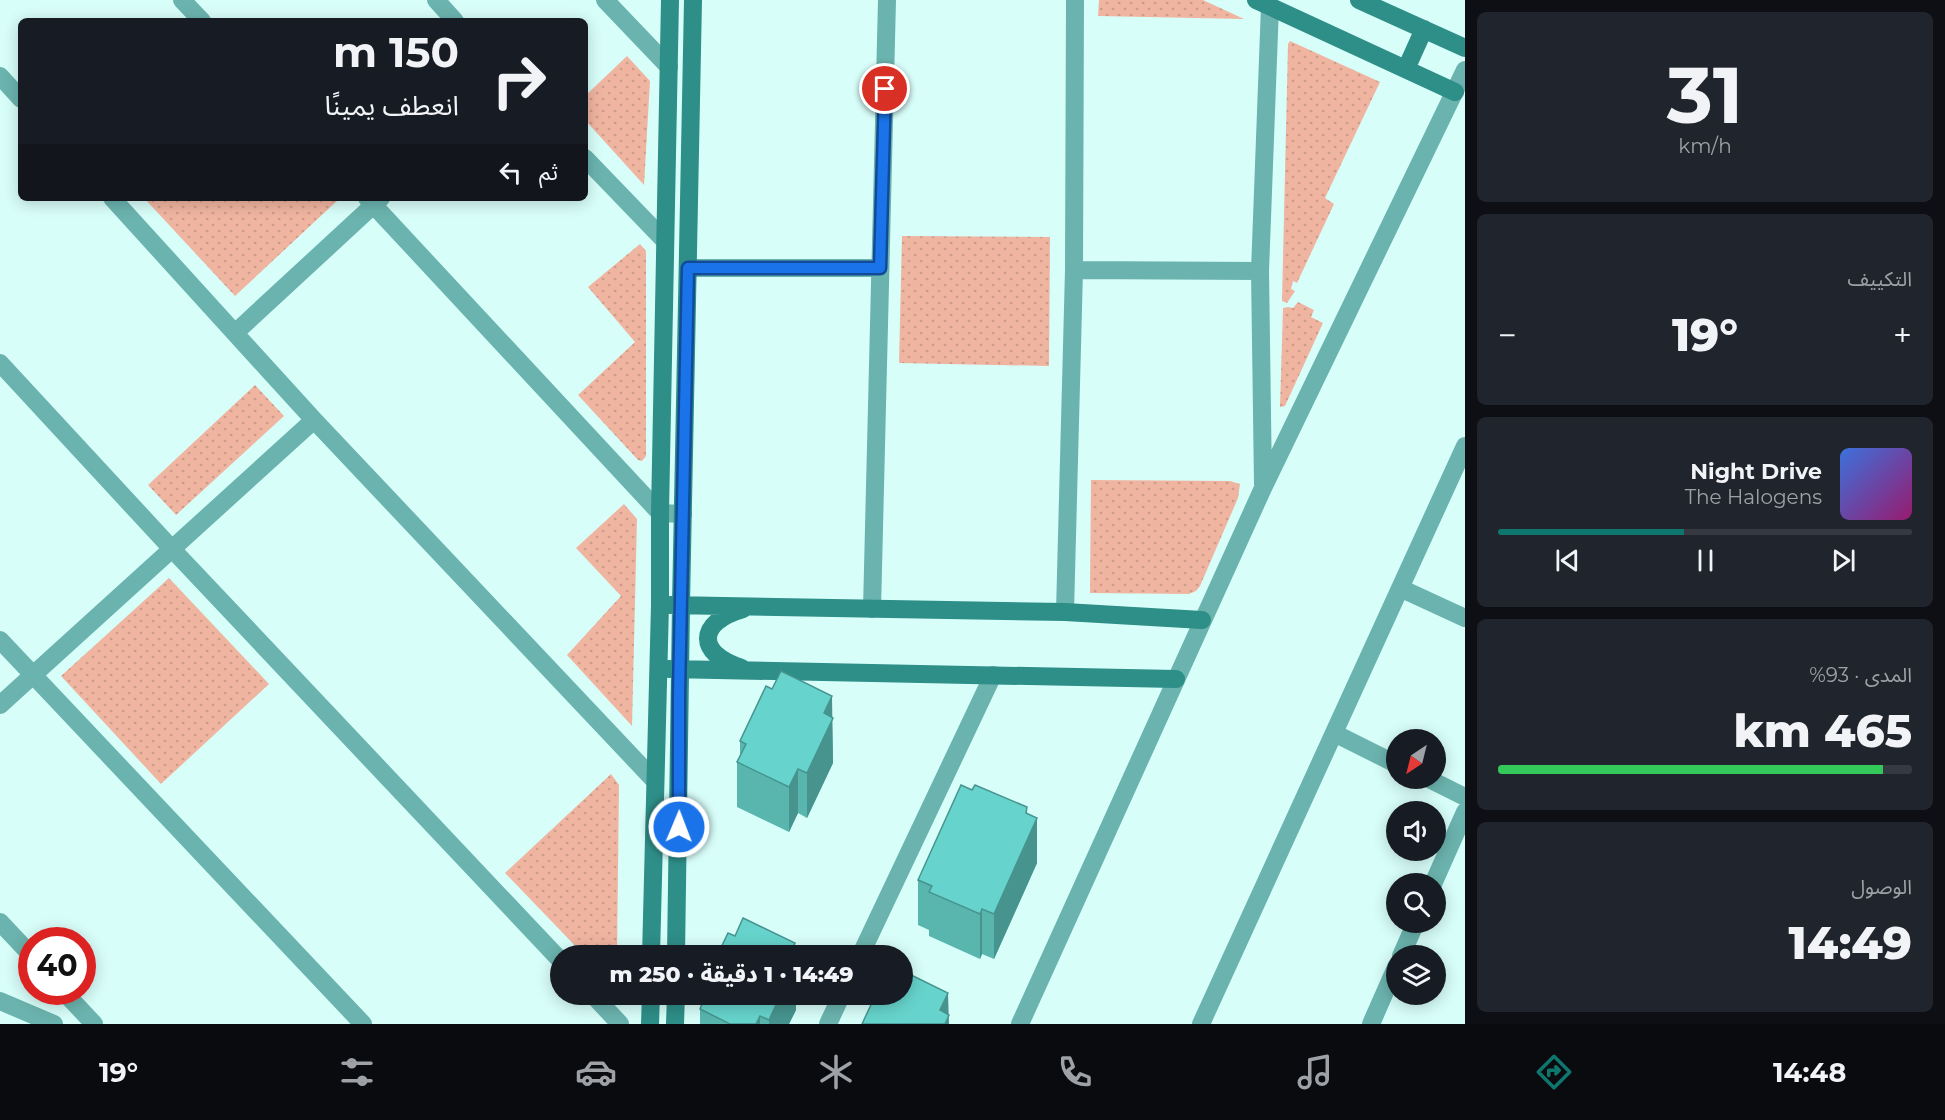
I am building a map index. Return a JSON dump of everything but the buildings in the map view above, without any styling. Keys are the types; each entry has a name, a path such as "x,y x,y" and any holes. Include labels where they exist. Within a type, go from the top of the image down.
{"street":[{"path":"182,0 199,18"},
{"path":"436,0 452,18"},
{"path":"605,0 669,66"},
{"path":"651,945 660,605 670,0"},
{"path":"676,945 693,0"},
{"path":"872,609 887,0"},
{"path":"1065,612 1074,270 1075,0"},
{"path":"1359,0 1465,48"},
{"path":"1263,488 1260,271 1263,3 1455,92"},
{"path":"1407,69 1424,29"},
{"path":"1020,1024 1263,488 1465,70"},
{"path":"0,76 18,96"},
{"path":"588,161 665,241"},
{"path":"115,201 314,420 655,781"},
{"path":"236,332 373,201"},
{"path":"375,201 660,513 683,514"},
{"path":"688,268 880,268"},
{"path":"1074,270 1260,271"},
{"path":"0,363 172,549 550,949"},
{"path":"0,705 314,420"},
{"path":"1201,1024 1465,446"},
{"path":"1400,588 1465,618"},
{"path":"660,605 1065,612 1202,620"},
{"path":"754,671 726,662 713,651 707,639 709,631 719,619 757,606"},
{"path":"0,640 363,1024"},
{"path":"658,670 1176,679"},
{"path":"865,945 993,675"},
{"path":"1334,733 1386,759"},
{"path":"1446,787 1465,797"},
{"path":"1438,873 1465,812"},
{"path":"0,922 18,941"},
{"path":"1371,1024 1386,990"},
{"path":"0,1001 54,1024"},
{"path":"76,1005 94,1024"},
{"path":"602,1005 620,1024"},
{"path":"650,1024 651,1005"},
{"path":"675,1024 676,1005"},
{"path":"828,1024 837,1005"}],"shaded area":[{"path":"1099,0 1203,0 1244,19 1098,16"},
{"path":"1290,41 1380,82 1325,198 1334,204 1297,283 1293,281 1291,289 1295,291 1287,303 1282,301 1288,44"},
{"path":"627,56 650,81 644,185 588,123 588,93"},
{"path":"147,201 337,201 235,296"},
{"path":"902,236 1050,237 1049,366 899,363"},
{"path":"640,244 646,251 646,456 642,461 638,460 578,395 635,342 588,287"},
{"path":"1298,302 1314,310 1311,317 1323,323 1285,406 1280,407 1283,308 1293,308"},
{"path":"255,385 284,416 176,515 148,485"},
{"path":"1091,480 1230,481 1240,484 1238,498 1196,591 1189,594 1090,593"},
{"path":"624,504 637,519 632,726 567,655 621,596 576,548"},
{"path":"169,578 269,684 161,784 61,676"},
{"path":"611,774 619,785 617,945 574,945 505,873"}],"route":[{"path":"679,827 679,693 688,268 880,268 885,89"}]}
